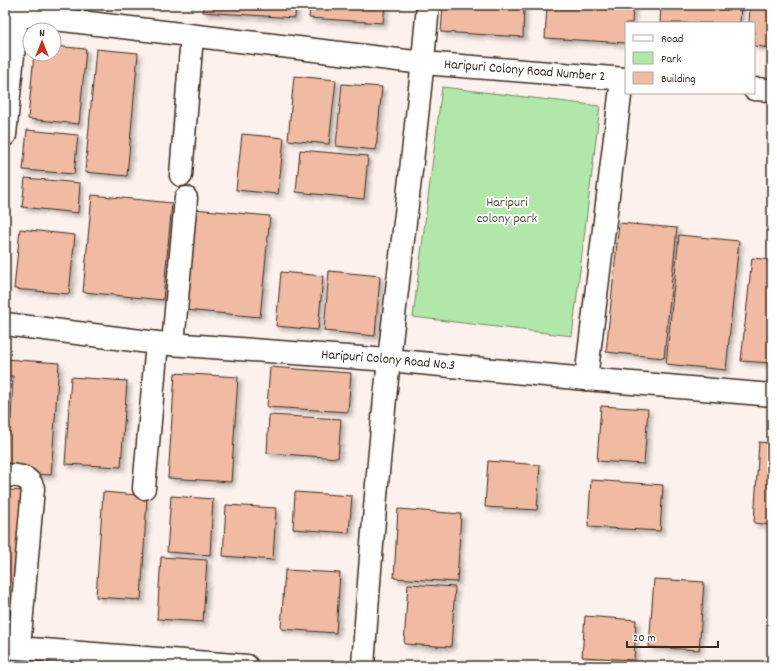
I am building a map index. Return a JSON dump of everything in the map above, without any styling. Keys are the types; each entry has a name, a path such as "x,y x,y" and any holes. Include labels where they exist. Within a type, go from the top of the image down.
{"street":[{"path":"363,666 376,479 423,63 428,5"},
{"path":"5,135 11,14"},
{"name":"Haripuri Colony Road Number 2","path":"11,14 423,63 624,79"},
{"path":"181,175 192,36"},
{"path":"586,379 624,79"},
{"path":"755,89 772,90"},
{"path":"144,488 186,198"},
{"name":"Haripuri Colony Road No.3","path":"5,324 165,343 389,360 772,395"},
{"path":"5,475 25,478 30,481 33,488 12,648 247,666"}],"green space":[{"name":"Haripuri colony park","path":"442,87 600,106 572,336 413,317"}],"building":[{"path":"203,5 296,5 295,18 203,12"},
{"path":"310,5 385,5 383,23 309,18"},
{"path":"443,5 524,5 523,37 441,32"},
{"path":"547,5 633,5 632,22 625,22 625,43 545,38"},
{"path":"661,5 741,5 740,22 660,22"},
{"path":"750,5 772,5 772,48 755,46 755,22 749,22"},
{"path":"62,47 86,49 79,124 28,119 33,62 62,62"},
{"path":"96,49 138,53 127,176 85,172"},
{"path":"294,76 336,80 329,144 288,140"},
{"path":"342,84 382,87 376,150 336,146"},
{"path":"27,130 78,135 74,174 23,170"},
{"path":"242,134 284,138 278,194 236,190"},
{"path":"300,150 368,156 364,199 296,192"},
{"path":"25,178 80,183 78,213 22,207"},
{"path":"92,195 172,203 163,300 83,292"},
{"path":"194,209 270,216 260,317 185,310"},
{"path":"619,223 677,228 664,358 606,352"},
{"path":"20,229 75,235 69,294 14,289"},
{"path":"679,235 739,241 726,370 666,364"},
{"path":"752,258 772,260 772,363 741,361"},
{"path":"329,271 380,276 375,336 324,331"},
{"path":"281,272 323,276 318,330 276,326"},
{"path":"5,359 59,363 51,475 5,472 8,425 5,425 5,419 11,420 13,376 5,376"},
{"path":"270,367 351,373 348,412 267,407"},
{"path":"175,373 238,377 231,482 168,478"},
{"path":"71,377 127,381 121,467 65,464"},
{"path":"601,406 648,409 644,464 597,461"},
{"path":"269,415 341,419 338,458 267,453"},
{"path":"759,442 772,443 772,525 754,523"},
{"path":"488,461 540,465 537,510 485,507"},
{"path":"591,480 663,485 660,531 588,527"},
{"path":"5,490 25,491 18,595 5,594"},
{"path":"103,492 147,496 141,600 96,597"},
{"path":"295,492 352,496 349,533 293,529"},
{"path":"171,496 213,499 210,555 167,552"},
{"path":"226,505 276,508 273,560 223,556"},
{"path":"398,509 461,514 457,582 394,578"},
{"path":"161,557 207,560 203,622 157,619"},
{"path":"285,570 340,573 336,633 281,629"},
{"path":"654,579 704,582 699,650 649,647"},
{"path":"408,584 455,587 451,647 404,644"},
{"path":"585,616 636,620 634,660 582,657"}]}
